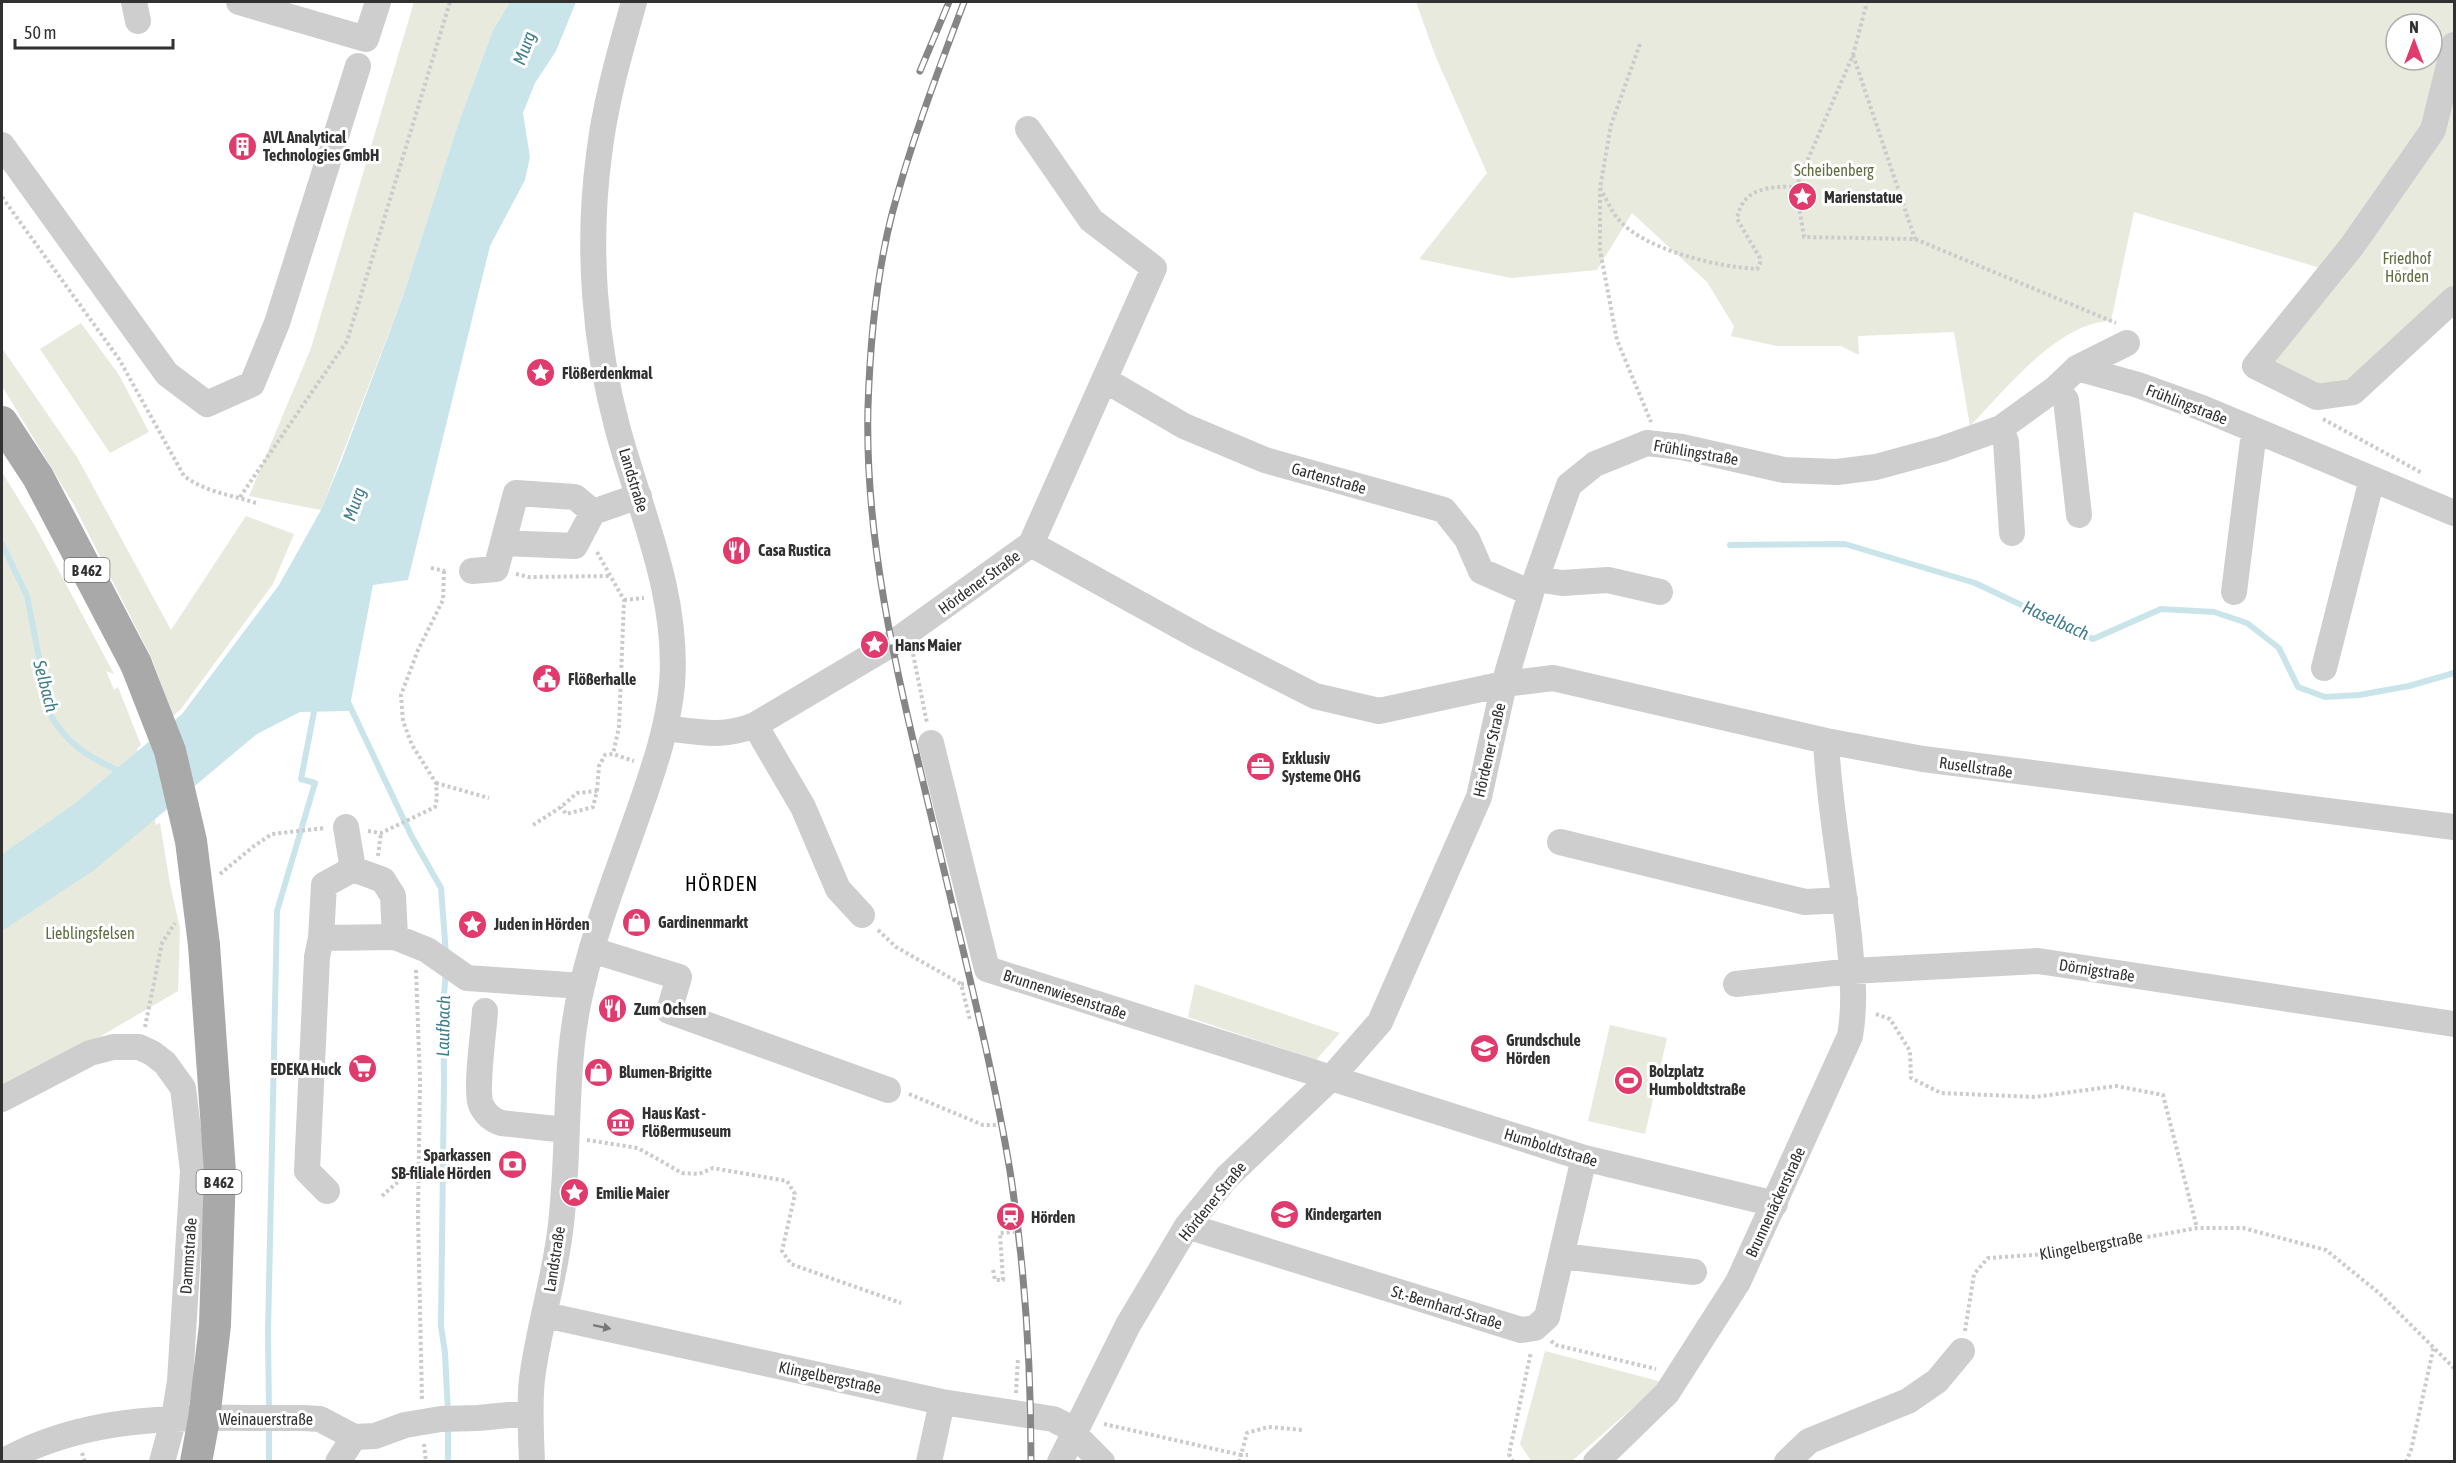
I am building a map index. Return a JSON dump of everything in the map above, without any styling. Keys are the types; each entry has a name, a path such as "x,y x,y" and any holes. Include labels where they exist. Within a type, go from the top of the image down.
{"main road":[{"name":"B 462","path":"2,422 38,477 136,664 170,751 191,841 204,945 220,1172 216,1325 189,1419 196,1461"}],"street":[{"path":"239,2 366,39 378,2"},
{"name":"Landstraße","path":"532,1461 530,1413 532,1379 560,1231 575,1024 592,950 654,768 665,728 672,685 668,597 617,428 603,361 595,292 594,221 599,154 616,68 634,2"},
{"path":"2454,45 2433,130 2352,246 2255,366 2317,397 2354,392 2454,299"},
{"path":"2,146 167,374 207,405 252,384 277,323 358,66"},
{"path":"1028,129 1092,220 1154,268 1031,544"},
{"path":"2077,368 2124,335"},
{"name":"Frühlingstraße","path":"1504,684 1533,586 1569,485 1595,464 1647,443 1682,447 1784,470 1837,472 1876,467 1942,449 2001,428 2056,388 2077,368 2138,385 2202,408 2254,432 2454,513"},
{"name":"Gartenstraße","path":"1105,380 1184,426 1265,460 1444,510 1467,539 1481,572 1533,586 1608,580 1660,592"},
{"path":"2056,388 2066,400 2079,515"},
{"path":"2001,428 2006,442 2012,532"},
{"path":"2234,592 2254,432"},
{"path":"2325,668 2372,479"},
{"path":"484,570 503,543 516,493 575,497 593,512"},
{"path":"503,543 575,546 593,512 639,496"},
{"name":"Hördener Straße","path":"665,728 713,734 736,732 755,725 909,633 1031,544 1201,638 1315,696 1379,711 1504,684 1479,797 1380,1022 1331,1078 1227,1177 1187,1226 1128,1325 1060,1461"},
{"name":"Rusellstraße","path":"1504,684 1553,678 1826,741 1923,759 2454,827"},
{"path":"755,725 803,807 838,889 862,915"},
{"name":"Brunnenäckerstraße","path":"1596,1461 1667,1393 1738,1282 1850,1036 1855,1007 1845,900 1828,777 1826,741"},
{"name":"Brunnenwiesenstraße","path":"931,743 987,969 1331,1078"},
{"path":"337,828 353,869 383,880 393,896 412,944"},
{"path":"1560,842 1805,902 1845,900"},
{"path":"327,1191 307,1171 317,957 321,938 324,885 353,869"},
{"path":"321,938 412,944 467,978 582,986"},
{"path":"592,950 679,977 669,1011 888,1090"},
{"name":"Dörnigstraße","path":"1736,984 1852,971 2037,961 2454,1024"},
{"path":"485,1011 479,1095 484,1110 491,1119 501,1123 566,1133"},
{"name":"Dammstraße","path":"2,1099 90,1053 113,1047 139,1047 152,1053 165,1063 183,1088 193,1171 180,1381 189,1419 162,1461"},
{"name":"Humboldtstraße","path":"1331,1078 1584,1158 1775,1204"},
{"path":"1535,1328 1547,1317 1584,1158"},
{"name":"St.-Bernhard-Straße","path":"1187,1226 1521,1330 1535,1328"},
{"path":"1562,1256 1694,1272"},
{"name":"Klingelbergstraße","path":"545,1315 942,1402 1053,1419 1065,1425 1077,1425 1102,1461"},
{"path":"1787,1461 1809,1441 1908,1401 1937,1381 1962,1351"},
{"path":"929,1461 942,1402"},
{"path":"338,1461 354,1437 375,1436 405,1425 432,1420 530,1413"},
{"name":"Weinauerstraße","path":"2,1461 30,1446 75,1432 119,1422 238,1418 320,1419 354,1437"}],"path":[{"path":"240,497 347,341 450,2"},
{"path":"1867,2 1852,55 1796,187 1804,237 1915,239 2124,335"},
{"path":"1640,44 1611,124 1600,188 1600,250 1617,340 1651,424 1647,443"},
{"path":"1852,55 1915,239"},
{"path":"1600,188 1619,220 1646,240 1694,259 1738,268 1757,269 1761,264 1760,258 1737,219 1739,207 1745,197 1773,186 1796,187"},
{"path":"2,197 119,359 184,476 196,486 213,493 240,497 259,504"},
{"path":"2312,414 2424,474"},
{"path":"378,859 381,833 435,807 437,798 436,783 412,745 404,721 401,695 418,650 443,600 444,572 431,568"},
{"path":"484,570 529,578 611,576 624,600 619,727 614,753 605,755 599,766 593,807 566,813 561,807"},
{"path":"909,633 931,743"},
{"path":"436,783 489,798"},
{"path":"533,825 561,807 577,793 597,791"},
{"path":"272,834 337,828"},
{"path":"412,944 420,1080 419,1163 432,1420"},
{"path":"896,947 960,984"},
{"path":"963,993 970,1020"},
{"path":"1855,1007 1890,1019 1910,1051 1911,1078 1941,1093 2035,1097 2116,1086 2163,1095 2197,1228"},
{"path":"888,1090 893,1087 983,1125 998,1125"},
{"path":"566,1133 638,1149 682,1173 699,1174 713,1168 787,1181 795,1194 782,1251 791,1264 901,1303"},
{"path":"382,1196 419,1163"},
{"name":"Klingelbergstraße","path":"1962,1351 1974,1274 1988,1258 2061,1253 2131,1238 2197,1228 2243,1228 2326,1250 2379,1293 2454,1368"},
{"path":"993,1269 995,1280 1003,1280 1000,1233 1014,1232"},
{"path":"1513,1461 1509,1454 1535,1328 1556,1345 1680,1374"},
{"path":"2406,1461 2411,1450 2434,1346"},
{"path":"1016,1397 1018,1358"},
{"path":"1077,1425 1248,1455"},
{"path":"1239,1461 1247,1433 1268,1427 1303,1430"}],"green space":[{"path":"414,2 510,2 493,30 457,127 404,293 321,510 249,496 311,348"},
{"name":"Scheibenberg","path":"1416,2 2454,2 2454,49 2442,91 2391,187 2320,268 2134,212 2111,321 2091,324 2052,345 2016,377 1970,426 1954,332 1858,336 1859,355 1841,346 1777,346 1731,336 1734,326 1707,282 1632,213 1597,270 1511,278 1419,259 1487,173 1435,55"},
{"name":"Friedhof Hörden","path":"2454,80 2454,284 2445,297 2351,385 2321,390 2265,361"},
{"path":"81,323 119,375 149,432 110,453 40,349"},
{"path":"2,348 77,457 171,630 246,516 294,534 273,584 181,709 173,716 152,659 74,505 2,386"},
{"name":"Lieblingsfelsen","path":"2,472 35,526 114,674 106,671 114,690 118,687 141,745 137,749 156,825 160,823 180,928 178,991 2,1094"},
{"path":"1195,984 1340,1033 1316,1060 1188,1017"},
{"name":"Bolzplatz Humboldtstraße","path":"1610,1025 1667,1038 1645,1134 1588,1121"},
{"path":"1545,1351 1662,1382 1572,1461 1531,1461 1520,1444"}],"water":[{"name":"Murg","path":"510,2 576,2 556,51 535,83 523,113 530,157 525,180 490,246 408,580 373,585 349,711 300,712 257,734 94,870 2,931 2,854 73,805 182,714 279,585 321,510 404,293 457,127 493,30"}],"waterway":[{"name":"Selbach","path":"2,544 27,596 50,714 71,742 99,761 121,772"},
{"name":"Haselbach","path":"1730,545 1845,544 1975,583 2093,639 2161,609 2214,612 2247,623 2279,648 2298,687 2325,697 2359,695 2409,686 2454,673"},
{"name":"Laufbach","path":"348,702 412,837 441,888 446,955"},
{"path":"269,1413 268,1333 277,911 315,783 301,779 314,712 313,706"},
{"name":"Laufbach","path":"446,971 443,1006 441,1326 445,1353 448,1413"},
{"path":"269,1423 269,1462"},
{"name":"Laufbach","path":"448,1426 448,1462"}],"railway":[{"path":"920,71 949,2"},
{"path":"964,2 916,133 886,237 870,359 869,463 873,519 889,630 968,969 1010,1171 1020,1243 1026,1316 1031,1462"}],"place":[{"name":"AVL Analytical Technologies GmbH","path":"242,146"},
{"name":"Marienstatue","path":"1803,197"},
{"name":"Flößerdenkmal","path":"541,373"},
{"name":"Casa Rustica","path":"737,550"},
{"name":"Hans Maier","path":"874,645"},
{"name":"Flößerhalle","path":"547,679"},
{"name":"Exklusiv Systeme OHG","path":"1261,767"},
{"name":"Gardinenmarkt","path":"637,922"},
{"name":"Juden in Hörden","path":"473,924"},
{"name":"Zum Ochsen","path":"613,1009"},
{"name":"Grundschule Hörden","path":"1485,1049"},
{"name":"EDEKA Huck","path":"362,1069"},
{"name":"Blumen-Brigitte","path":"598,1072"},
{"name":"Bolzplatz Humboldtstraße","path":"1628,1080"},
{"name":"Haus Kast - Flößermuseum","path":"621,1122"},
{"name":"Sparkassen SB-filiale Hörden","path":"512,1164"},
{"name":"Emilie Maier","path":"575,1193"},
{"name":"Kindergarten","path":"1284,1214"},
{"name":"Hörden","path":"1010,1217"}],"district":[{"name":"HÖRDEN","path":"722,883"}]}
